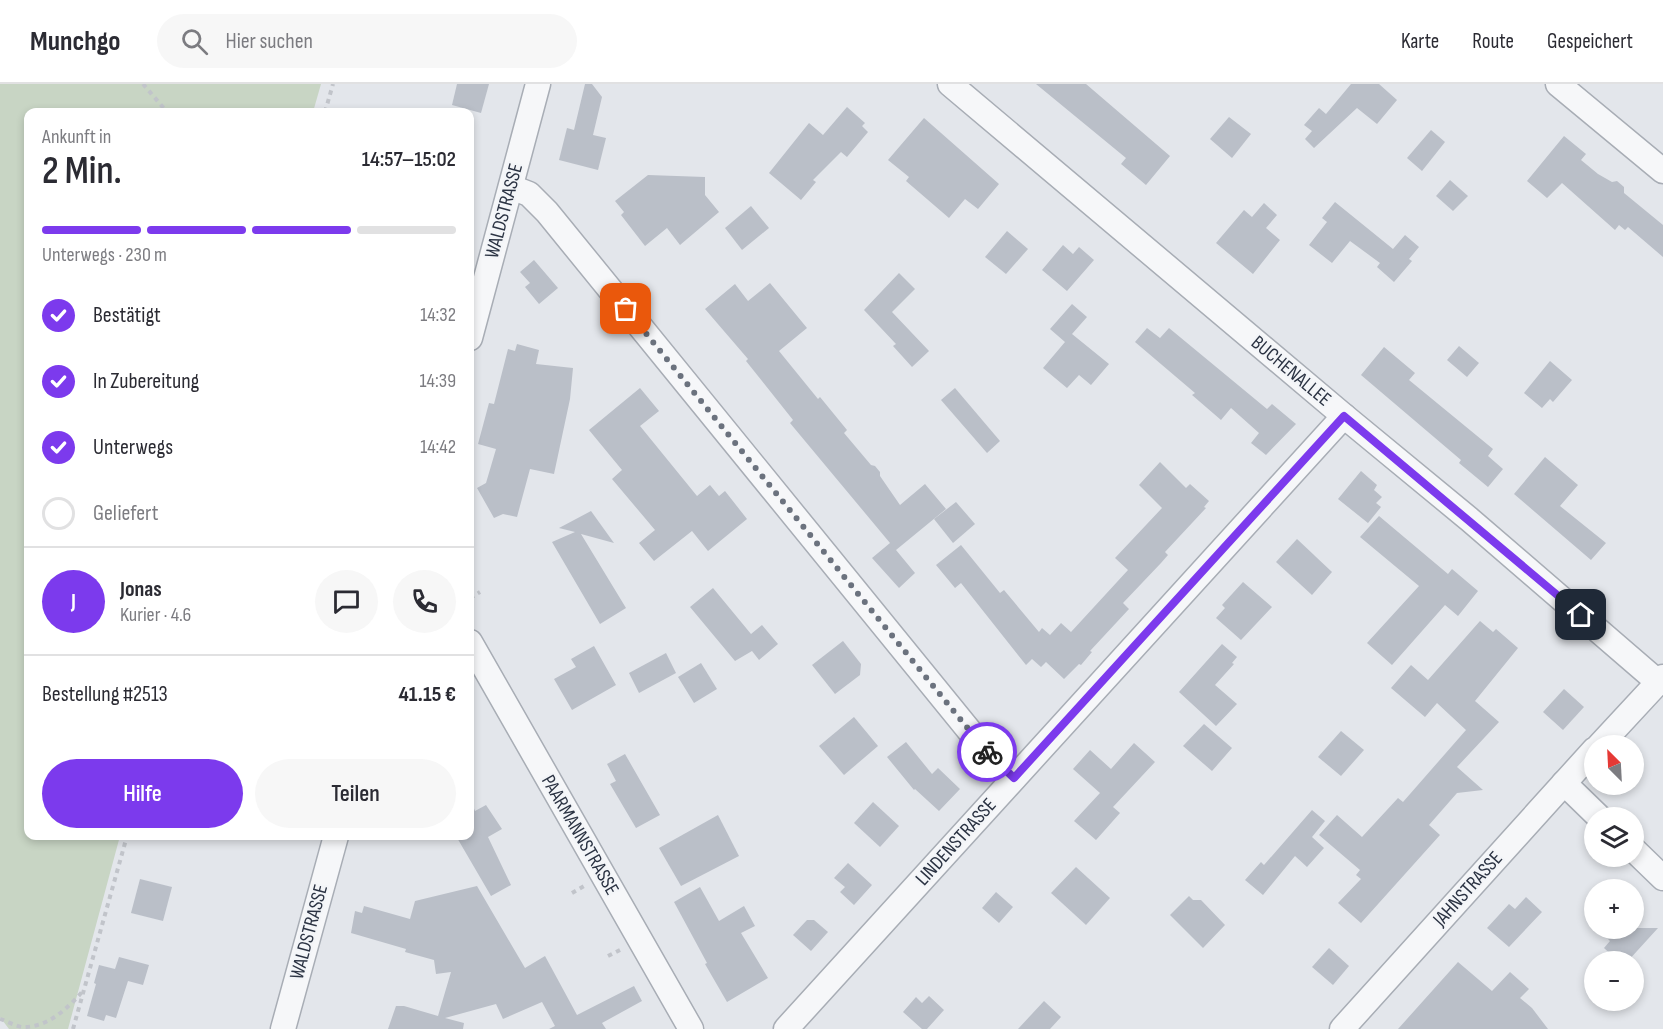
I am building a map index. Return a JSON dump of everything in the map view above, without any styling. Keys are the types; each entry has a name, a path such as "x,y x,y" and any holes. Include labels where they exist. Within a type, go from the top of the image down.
{"street":[{"name":"WALDSTRASSE","path":"474,323 538,84"},
{"name":"BUCHENALLEE","path":"950,84 1661,680"},
{"path":"1558,84 1663,171"},
{"path":"511,187 529,194 547,212 994,761 1014,778"},
{"name":"LINDENSTRASSE","path":"786,1029 1344,416"},
{"name":"PAARMANNSTRASSE","path":"474,649 691,1029"},
{"path":"1609,735 1661,680"},
{"name":"JAHNSTRASSE","path":"1342,1029 1584,761"},
{"path":"1564,783 1589,807"},
{"name":"WALDSTRASSE","path":"283,1029 335,840"},
{"path":"1644,860 1663,878"}],"path":[{"path":"142,84 163,108"},
{"path":"326,108 333,84"},
{"path":"474,596 480,592"},
{"path":"73,1029 126,840"},
{"path":"0,1019 22,1027 47,1022 68,1007 84,989"}],"green space":[{"path":"0,84 321,84 314,108 24,108 24,840 119,840 68,1029 9,1029 0,1017"}],"building":[{"path":"457,84 489,84 481,113 474,111 474,108 452,105"},
{"path":"585,84 592,84 602,97 593,135 606,138 598,170 559,160 567,128 574,130"},
{"path":"1036,84 1086,84 1170,156 1146,185 1121,164 1126,158"},
{"path":"1351,84 1379,84 1397,100 1377,124 1357,108 1314,148 1305,139 1312,131 1304,125 1319,108 1326,114"},
{"path":"847,107 865,123 862,126 868,132 847,157 841,152 813,180 816,182 801,200 769,173 809,123 823,135"},
{"path":"1229,117 1251,134 1232,158 1210,139"},
{"path":"924,118 999,184 978,209 965,199 949,218 906,181 909,177 888,160"},
{"path":"1431,130 1445,142 1422,171 1407,158"},
{"path":"1564,136 1586,154 1581,160 1598,174 1612,182 1617,181 1624,187 1624,193 1663,225 1663,257 1628,227 1625,230 1619,225 1615,230 1562,183 1547,198 1527,181"},
{"path":"648,175 705,177 705,195 719,212 680,245 667,228 645,246 621,215 624,212 615,201"},
{"path":"1450,180 1468,196 1453,211 1436,196"},
{"path":"1335,202 1393,249 1405,235 1419,247 1409,259 1412,261 1394,282 1377,267 1380,263 1350,241 1332,263 1309,245 1327,222 1322,218"},
{"path":"1264,203 1277,215 1266,228 1280,240 1253,274 1216,243 1244,210 1252,217"},
{"path":"751,206 769,228 742,250 725,228"},
{"path":"1007,231 1028,249 1006,274 985,257"},
{"path":"1063,245 1073,254 1079,247 1094,260 1067,291 1042,270"},
{"path":"534,260 558,288 539,304 525,287 530,283 520,272"},
{"path":"899,273 915,289 892,312 929,351 912,367 893,346 896,344 864,310"},
{"path":"770,283 807,328 779,351 847,430 844,433 871,465 880,472 880,476 900,505 925,484 946,509 896,550 915,573 899,588 872,558 890,543 790,423 793,420 746,361 748,359 705,309 735,284 748,301"},
{"path":"1072,304 1087,317 1072,334 1109,364 1091,385 1079,375 1067,388 1043,368 1065,342 1050,329"},
{"path":"1147,328 1160,338 1169,328 1267,409 1272,404 1296,424 1266,455 1251,443 1259,433 1231,408 1221,420 1192,395 1195,393 1135,342"},
{"path":"517,344 539,350 536,364 573,368 570,399 554,474 530,469 517,517 503,514 494,518 477,488 486,483 496,449 478,444 489,403 494,404 508,349 515,351"},
{"path":"1459,346 1479,363 1467,377 1447,360"},
{"path":"1384,347 1415,373 1409,380 1493,449 1488,456 1503,469 1488,487 1459,463 1461,460 1361,375"},
{"path":"1550,361 1572,380 1553,402 1550,399 1542,408 1524,393"},
{"path":"640,388 659,411 640,426 697,496 710,485 719,496 725,491 747,519 708,551 692,531 654,561 639,543 655,530 612,479 622,470 589,430"},
{"path":"955,388 1000,441 987,453 941,400"},
{"path":"1545,457 1578,485 1560,506 1606,543 1591,560 1514,494"},
{"path":"1160,462 1186,488 1190,484 1209,501 1204,507 1206,508 1165,552 1168,555 1123,603 1129,609 1090,651 1092,652 1081,665 1079,664 1064,679 1046,662 1041,667 1032,659 1026,665 961,583 955,588 936,565 961,545 1000,593 1004,590 1039,632 1042,628 1050,635 1061,623 1071,632 1128,570 1115,558 1162,508 1139,485"},
{"path":"1361,471 1377,485 1374,490 1382,497 1376,503 1381,507 1368,523 1338,499"},
{"path":"956,502 975,524 953,543 934,519"},
{"path":"591,511 614,543 581,534 626,608 600,624 552,542 575,532 559,528"},
{"path":"1379,516 1448,574 1452,569 1478,591 1458,616 1445,605 1392,665 1367,643 1419,586 1360,537"},
{"path":"1297,539 1332,572 1312,595 1276,562"},
{"path":"1243,582 1272,607 1241,640 1216,618 1225,608 1222,605"},
{"path":"713,588 751,634 762,625 778,644 759,660 752,651 735,661 690,607"},
{"path":"1480,621 1493,632 1496,629 1518,648 1475,701 1499,722 1457,767 1483,790 1457,793 1429,825 1440,835 1361,923 1338,903 1361,879 1356,875 1360,870 1319,835 1337,815 1362,837 1398,798 1403,802 1466,730 1437,703 1425,717 1391,688 1411,665 1428,680"},
{"path":"843,641 861,664 860,675 835,694 812,665"},
{"path":"1222,644 1237,657 1232,663 1234,664 1215,685 1237,704 1216,726 1179,692"},
{"path":"594,646 616,685 572,710 554,679 576,667 571,659"},
{"path":"666,653 676,673 639,693 629,673"},
{"path":"701,663 717,689 694,703 678,677"},
{"path":"1564,689 1584,707 1563,730 1543,712"},
{"path":"854,717 878,746 844,775 819,746"},
{"path":"1204,724 1232,748 1212,771 1183,746"},
{"path":"1341,731 1364,750 1341,776 1318,757"},
{"path":"906,742 932,774 938,768 960,789 939,811 914,790 887,757"},
{"path":"1134,743 1155,762 1113,807 1120,813 1096,840 1074,821 1100,793 1073,769 1090,750 1111,769"},
{"path":"625,754 660,815 636,828 610,784 616,781 607,764"},
{"path":"873,802 899,826 880,847 854,823"},
{"path":"486,805 502,829 488,837 511,885 491,896 458,840 474,840 474,809 475,811"},
{"path":"1312,810 1325,821 1312,837 1324,848 1307,867 1295,856 1263,895 1245,880 1261,862 1264,865"},
{"path":"718,815 739,856 681,886 659,848"},
{"path":"848,863 872,885 854,905 840,892 845,887 834,878"},
{"path":"1076,867 1110,898 1086,925 1051,893"},
{"path":"140,879 172,887 163,921 131,913"},
{"path":"477,886 525,968 545,956 577,1015 634,986 642,1001 602,1023 606,1029 549,1029 555,1026 542,1002 503,1019 496,1004 445,1018 464,1023 463,1029 388,1029 396,1006 404,1006 438,1016 451,972 436,974 434,960 351,933 355,911 362,913 364,906 410,919 415,901"},
{"path":"700,887 719,921 744,906 755,926 741,933 768,978 727,1002 674,902"},
{"path":"996,892 1013,907 999,923 982,908"},
{"path":"1189,896 1193,900 1201,900 1225,925 1203,948 1170,915"},
{"path":"1526,897 1542,912 1509,947 1487,928 1509,904 1515,909"},
{"path":"807,920 814,920 828,932 811,951 793,935"},
{"path":"1644,928 1658,928 1637,951 1607,951 1604,948 1610,941 1608,939 1644,939"},
{"path":"1329,948 1349,966 1333,985 1312,967"},
{"path":"119,957 149,965 143,985 128,981 116,1018 106,1015 104,1021 87,1016 99,965 115,969"},
{"path":"1458,962 1492,991 1510,972 1529,989 1520,998 1532,1008 1548,1029 1398,1029"},
{"path":"929,996 944,1010 927,1029 922,1029 903,1012 916,997 922,1003"},
{"path":"1044,1001 1061,1017 1050,1029 1018,1029"}],"way so far":[{"path":"626,309 987,752"}],"route":[{"path":"987,752 1014,778 1344,416 1581,615"}]}
